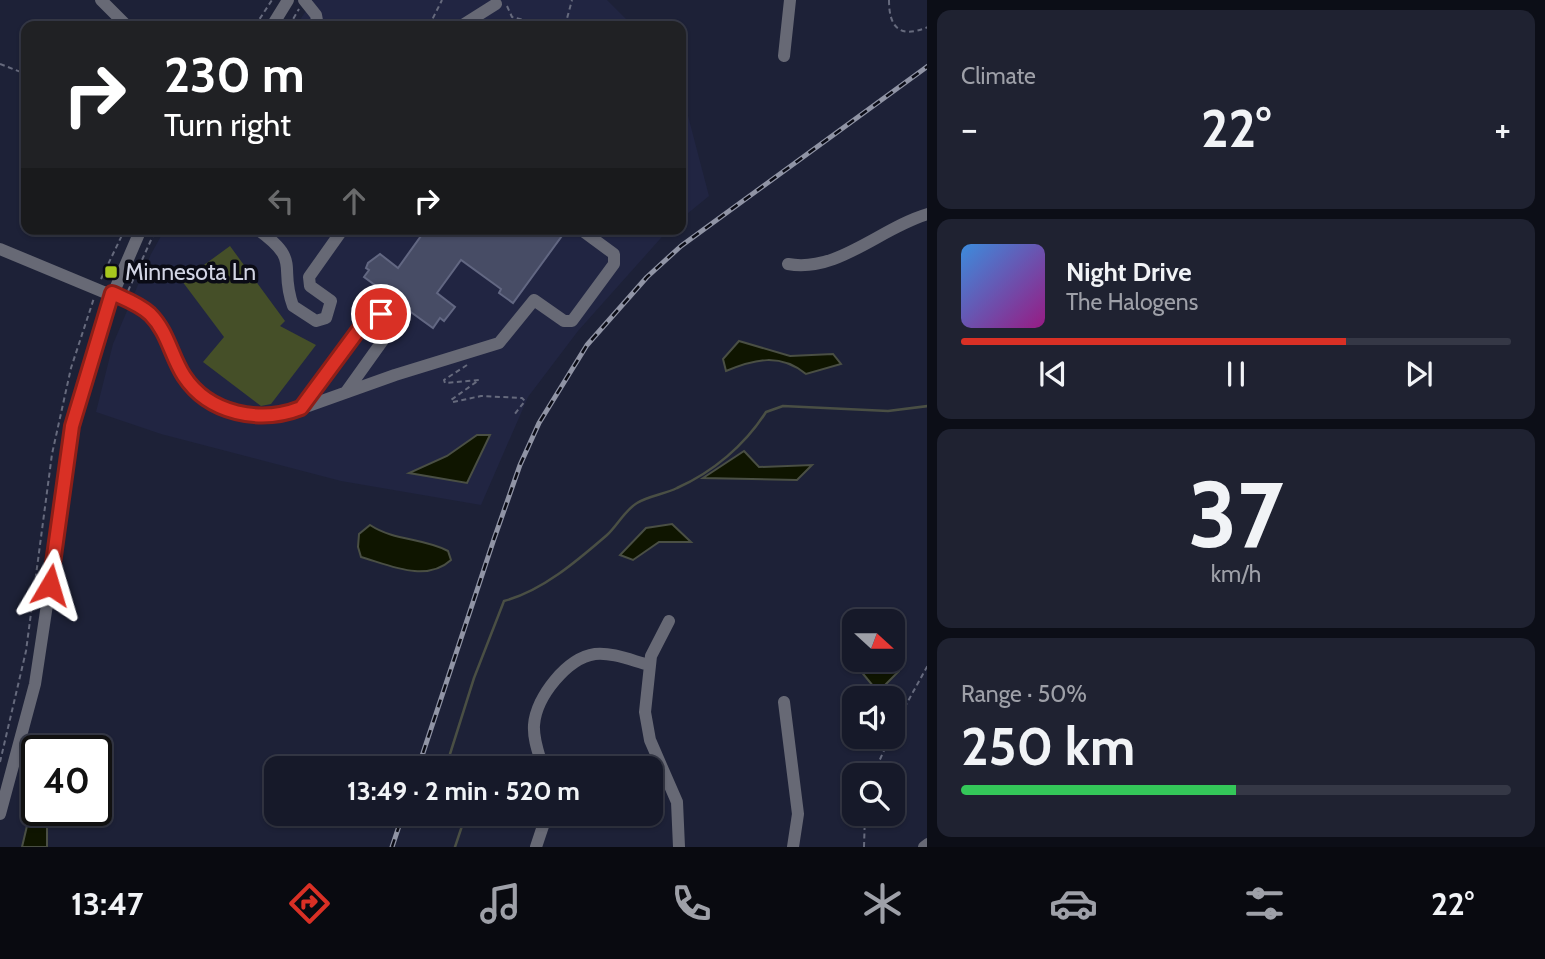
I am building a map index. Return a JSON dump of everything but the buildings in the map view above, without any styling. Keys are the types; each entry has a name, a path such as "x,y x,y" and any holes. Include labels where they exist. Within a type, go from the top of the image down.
{"street":[{"path":"101,0 122,21"},
{"path":"275,21 288,0"},
{"path":"784,56 790,0"},
{"path":"304,1 317,21"},
{"path":"470,21 501,3"},
{"path":"788,264 807,267 826,263 903,221 927,214"},
{"path":"0,814 35,684 77,406 112,293 138,235"},
{"path":"266,235 274,241 285,256 293,306 316,321 321,320 330,312 331,301 308,282"},
{"path":"289,289 308,282 339,235"},
{"path":"0,249 112,293 142,308 159,324 184,376 204,399 229,410 256,417 301,408 499,343 534,300 564,321 572,321 614,264 614,254 588,235"},
{"path":"301,408 369,316 381,314 389,320 391,329 346,392"},
{"path":"669,621 659,637 649,665 646,721 653,749 675,792 679,847"},
{"path":"539,756 534,740 535,718 543,698 571,665 582,658 600,654 649,665"},
{"path":"784,702 798,814 793,847"},
{"path":"536,847 543,826"}],"path":[{"path":"258,21 272,0"},
{"path":"432,21 442,0"},
{"path":"566,21 572,0"},
{"path":"889,0 890,19 898,30 909,32 927,27"},
{"path":"292,21 304,1"},
{"path":"501,3 512,17 528,21"},
{"path":"0,64 21,72"},
{"path":"0,762 26,651 52,454 71,368 97,288 122,235"},
{"path":"126,299 153,235"},
{"path":"470,362 444,380 445,383 479,378 451,400 453,402 481,396 522,398 525,401 514,415"},
{"path":"905,705 927,664"},
{"path":"864,847 865,826"}],"shaded area":[{"path":"313,0 607,0 628,21 299,21"},
{"path":"686,108 709,196 686,215"},
{"path":"162,235 664,235 578,331 528,397 481,505 341,481 161,434 96,412 113,344"},
{"path":"739,341 790,356 833,354 841,364 806,374 787,363 767,360 747,363 726,371 723,359"},
{"path":"477,435 490,435 467,483 409,473 447,456"},
{"path":"744,451 759,467 812,465 797,480 703,478"},
{"path":"672,524 691,542 659,542 633,560 620,555 646,528"},
{"path":"370,525 389,534 439,547 448,551 451,560 441,567 419,571 395,568 361,557 358,547 359,534"},
{"path":"862,672 898,672 884,686 873,686"},
{"path":"27,826 47,826 47,847 22,847"}],"green space":[{"path":"230,246 285,321 280,326 316,345 271,404 261,406 203,362 224,337 182,281"}],"waterway":[{"path":"451,756 474,678 504,601 532,590 571,565 607,535 637,503 677,488 703,474 738,446 766,412 783,406 888,411 927,406"},
{"path":"455,847 462,826"}],"railway":[{"path":"422,756 520,465 539,423 587,345 647,277 681,246 927,67"},
{"path":"392,847 399,826"}],"place":[{"name":"Minnesota Ln","path":"111,272"}],"route":[{"path":"50,585 72,426 112,293 133,302 159,324 184,376 204,399 229,410 256,417 301,408 369,316 381,314"}]}
